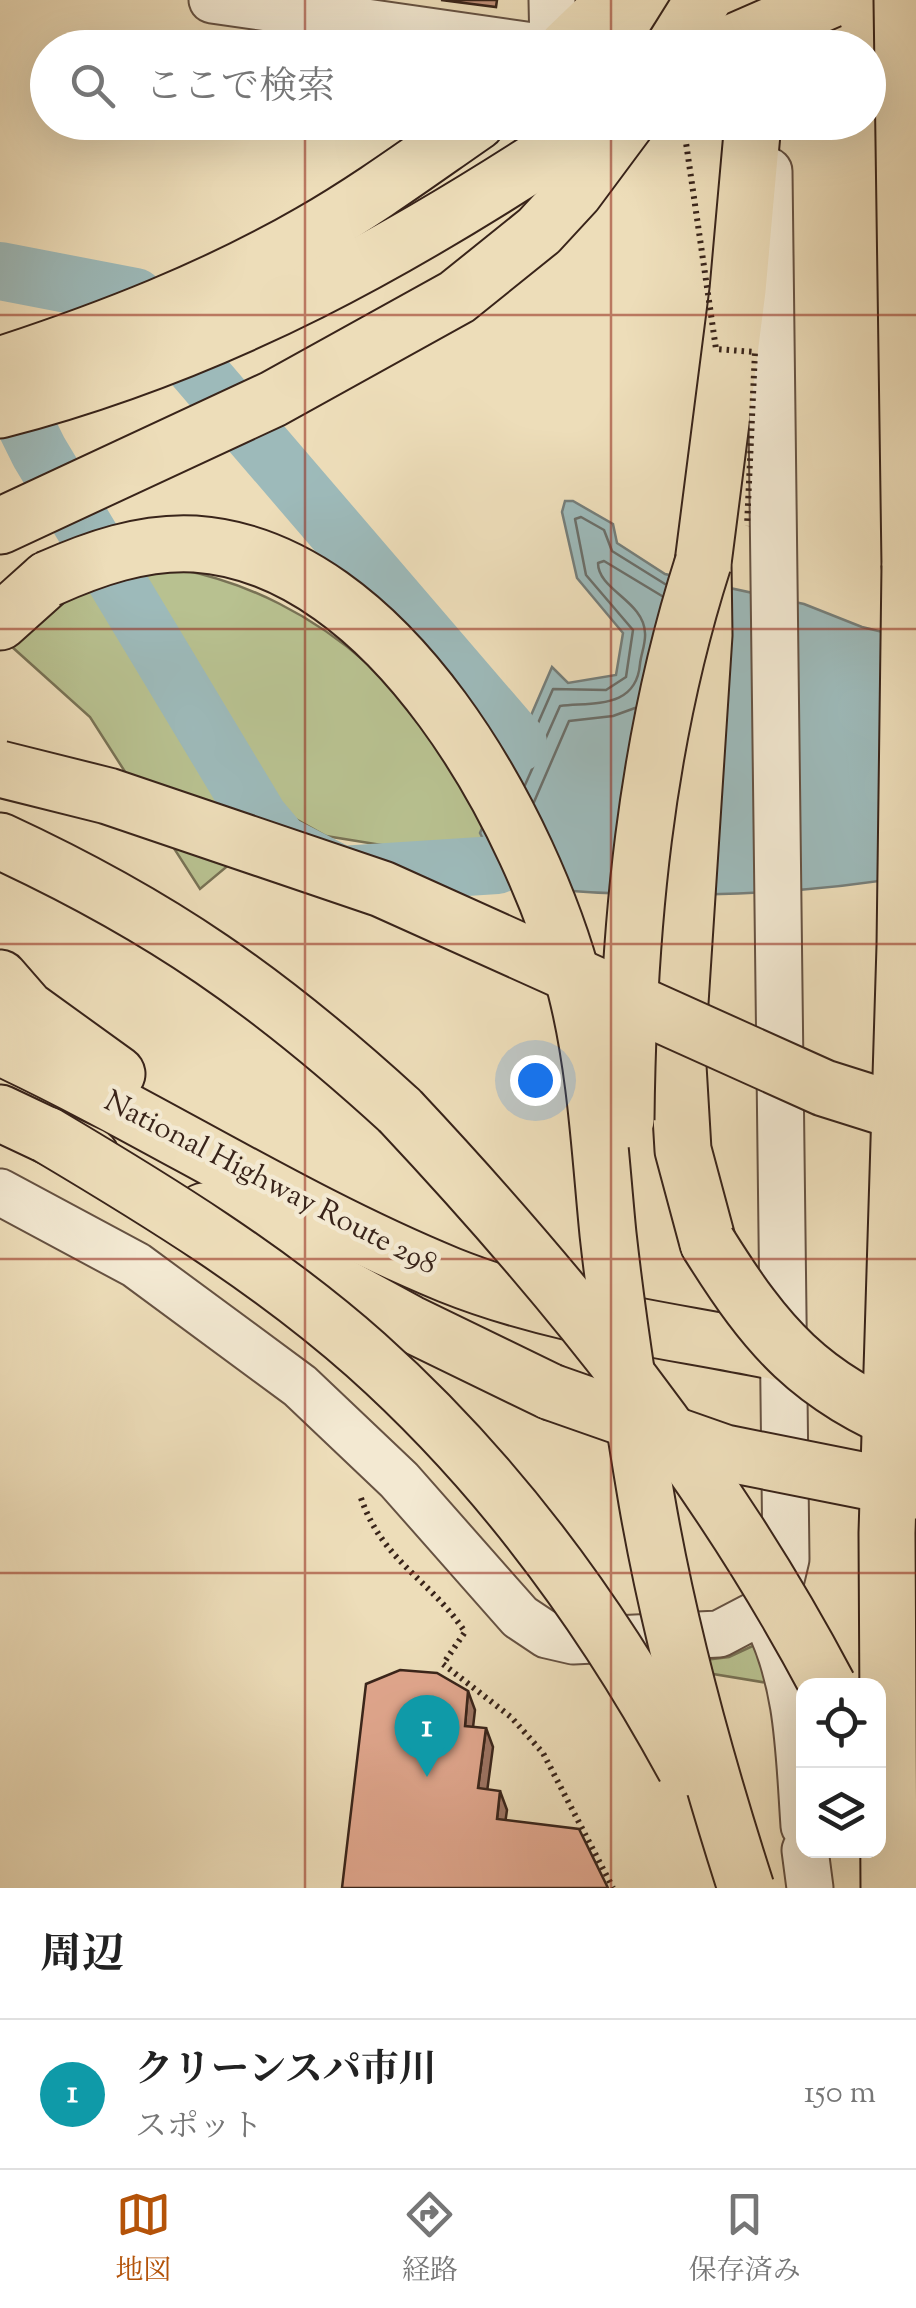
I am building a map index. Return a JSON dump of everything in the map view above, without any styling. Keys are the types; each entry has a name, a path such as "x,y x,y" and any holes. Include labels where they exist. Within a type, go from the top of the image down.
{"highway":[{"path":"585,30 616,0"},
{"path":"636,30 652,0"},
{"path":"685,30 703,0"},
{"path":"763,30 764,0"},
{"path":"761,30 830,0"},
{"path":"889,1888 887,1533 906,946 910,566 902,0"},
{"path":"0,365 169,303 261,259 364,200 451,140"},
{"path":"367,347 430,299 484,250 522,206 568,140"},
{"path":"0,410 188,349 330,286 462,210 569,140"},
{"path":"0,526 272,398 457,297 502,265 575,192 614,140"},
{"path":"630,1403 625,1214 631,954 661,722 703,563 738,290 751,140"},
{"path":"0,622 48,580 83,564 156,546 195,544 280,568 330,596 380,638 458,729 522,844 576,992 591,1071 630,1403 682,1678 743,1888"},
{"path":"703,563 704,636 677,1048 683,1150 695,1204 708,1243 760,1324 784,1350 867,1410 916,1430"},
{"path":"0,768 108,796 382,890 520,948 824,1088 916,1117"},
{"path":"0,841 160,922 242,976 312,1031 400,1111 527,1251 690,1457 741,1532 823,1678"},
{"path":"0,978 28,1009 116,1073 192,1146"},
{"name":"National Highway Route 298","path":"0,1047 342,1226 450,1275 519,1300 606,1322 782,1353"},
{"path":"24,1124 209,1235 364,1354 431,1418 499,1493 605,1634 694,1786 743,1888"},
{"path":"24,1124 238,1228 424,1330 552,1392 725,1453 916,1491"},
{"path":"886,1828 907,1888"}],"street":[{"path":"212,0 423,30"},
{"path":"551,30 552,0"},
{"path":"0,1192 136,1265 300,1386 399,1480 520,1617 547,1635 574,1641 719,1634 763,1612 779,1588 786,1559 776,461 768,140"},
{"path":"782,1353 858,1371 916,1372"},
{"path":"763,1612 788,1667 798,1768"},
{"path":"806,1858 810,1888"}],"path":[{"path":"686,140 716,349 755,352 746,526"},
{"path":"360,1494 370,1522 388,1552 446,1603 465,1632 443,1664 511,1717 543,1752 613,1888"}],"green space":[{"path":"178,569 230,583 279,604 326,631 368,664 406,702 438,744 466,791 487,840 406,849 326,836 273,801 126,575"},
{"path":"94,582 249,848 200,889 90,717 11,646 27,624"},
{"path":"759,1643 780,1685 701,1672 680,1663 729,1657"}],"water":[{"path":"565,501 573,501 613,524 617,543 665,574 804,604 862,627 916,640 916,875 816,888 712,894 607,893 506,885 480,833 552,667 568,683 616,675 623,633 577,578 562,512"}],"building":[{"path":"400,1670 437,1673 468,1691 465,1726 486,1728 478,1788 500,1791 497,1819 579,1829 608,1888 342,1888 366,1684"}],"waterway":[{"path":"0,271 135,297 518,743"},
{"path":"0,373 39,452 259,818 281,844 341,875 497,865"}],"place":[{"name":"クリーンスパ市川","path":"427,1777"}]}
